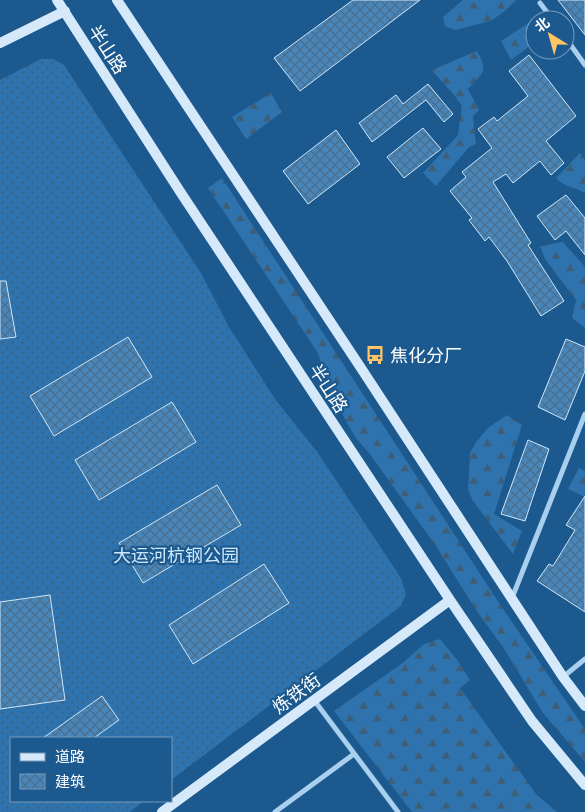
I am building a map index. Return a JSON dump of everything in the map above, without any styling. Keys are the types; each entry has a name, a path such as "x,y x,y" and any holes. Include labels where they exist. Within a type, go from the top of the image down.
{"main road":[{"name":"半山路","path":"57,0 181,193 450,600 532,721 585,785"},
{"name":"半山路","path":"117,0 563,677 585,706"},
{"path":"0,43 64,11"},
{"name":"炼铁街","path":"162,812 450,600"}],"street":[{"path":"540,3 545,10"},
{"path":"575,51 585,65"},
{"path":"512,599 585,414"},
{"path":"563,677 585,659"},
{"path":"314,699 398,812"},
{"path":"275,812 354,754"}],"green space":[{"path":"463,0 516,0 491,21 455,30 445,26 443,17"},
{"path":"525,26 525,50 511,60 501,41"},
{"path":"477,51 483,63 483,72 468,89 479,110 473,116 476,144 469,147 436,186 423,173 458,135 462,106 432,70"},
{"name":"大运河杭钢公园","path":"41,59 53,59 64,65 201,273 229,327 275,399 318,453 401,578 406,594 401,606 172,779 172,737 10,737 10,802 143,802 130,812 0,812 0,80"},
{"path":"271,93 282,112 246,139 232,117"},
{"path":"580,153 585,160 585,193 562,183 556,178"},
{"path":"222,178 503,609 585,729 585,762 543,713 503,647 476,610 436,546 369,453 355,437 328,388 318,353 208,188"},
{"path":"563,242 585,267 585,328 572,318 576,300 545,259 540,246"},
{"path":"507,415 522,425 494,514 522,531 513,554 473,501 468,490 470,453 476,442 489,427"},
{"path":"579,468 585,471 585,497 568,489"},
{"path":"440,639 458,661 470,680 460,688 536,794 557,812 412,812 334,711 404,662 424,644"}],"building":[{"path":"353,0 420,0 300,91 274,58"},
{"path":"558,0 585,0 585,35 575,22 575,10 566,10"},
{"path":"525,58 525,60 533,60 576,116 546,141 564,163 551,175 540,161 513,183 506,174 493,182 531,243 528,245 564,301 541,316 507,261 489,237 485,241 469,220 472,218 450,191 466,177 462,172 492,148 478,129 494,117 497,121 528,96 509,71"},
{"path":"428,84 453,114 444,122 426,100 372,142 359,123 396,95 403,104"},
{"path":"423,128 441,149 404,178 387,157"},
{"path":"336,130 360,164 308,204 283,171"},
{"path":"566,195 585,218 585,255 566,231 555,240 537,216"},
{"path":"0,281 6,281 16,337 0,339"},
{"path":"128,337 152,377 54,436 30,396"},
{"path":"566,339 585,347 585,371 565,420 538,407"},
{"path":"172,402 196,442 99,500 75,460"},
{"path":"528,440 549,449 525,521 501,514"},
{"path":"217,485 241,525 143,583 119,543"},
{"path":"585,496 585,612 537,581 549,564 553,566 575,530 566,525"},
{"path":"264,564 289,603 193,664 169,625"},
{"path":"50,595 65,700 0,709 0,602"},
{"path":"102,696 119,720 95,737 44,737"}],"place":[{"name":"焦化分厂","path":"375,355"}]}
